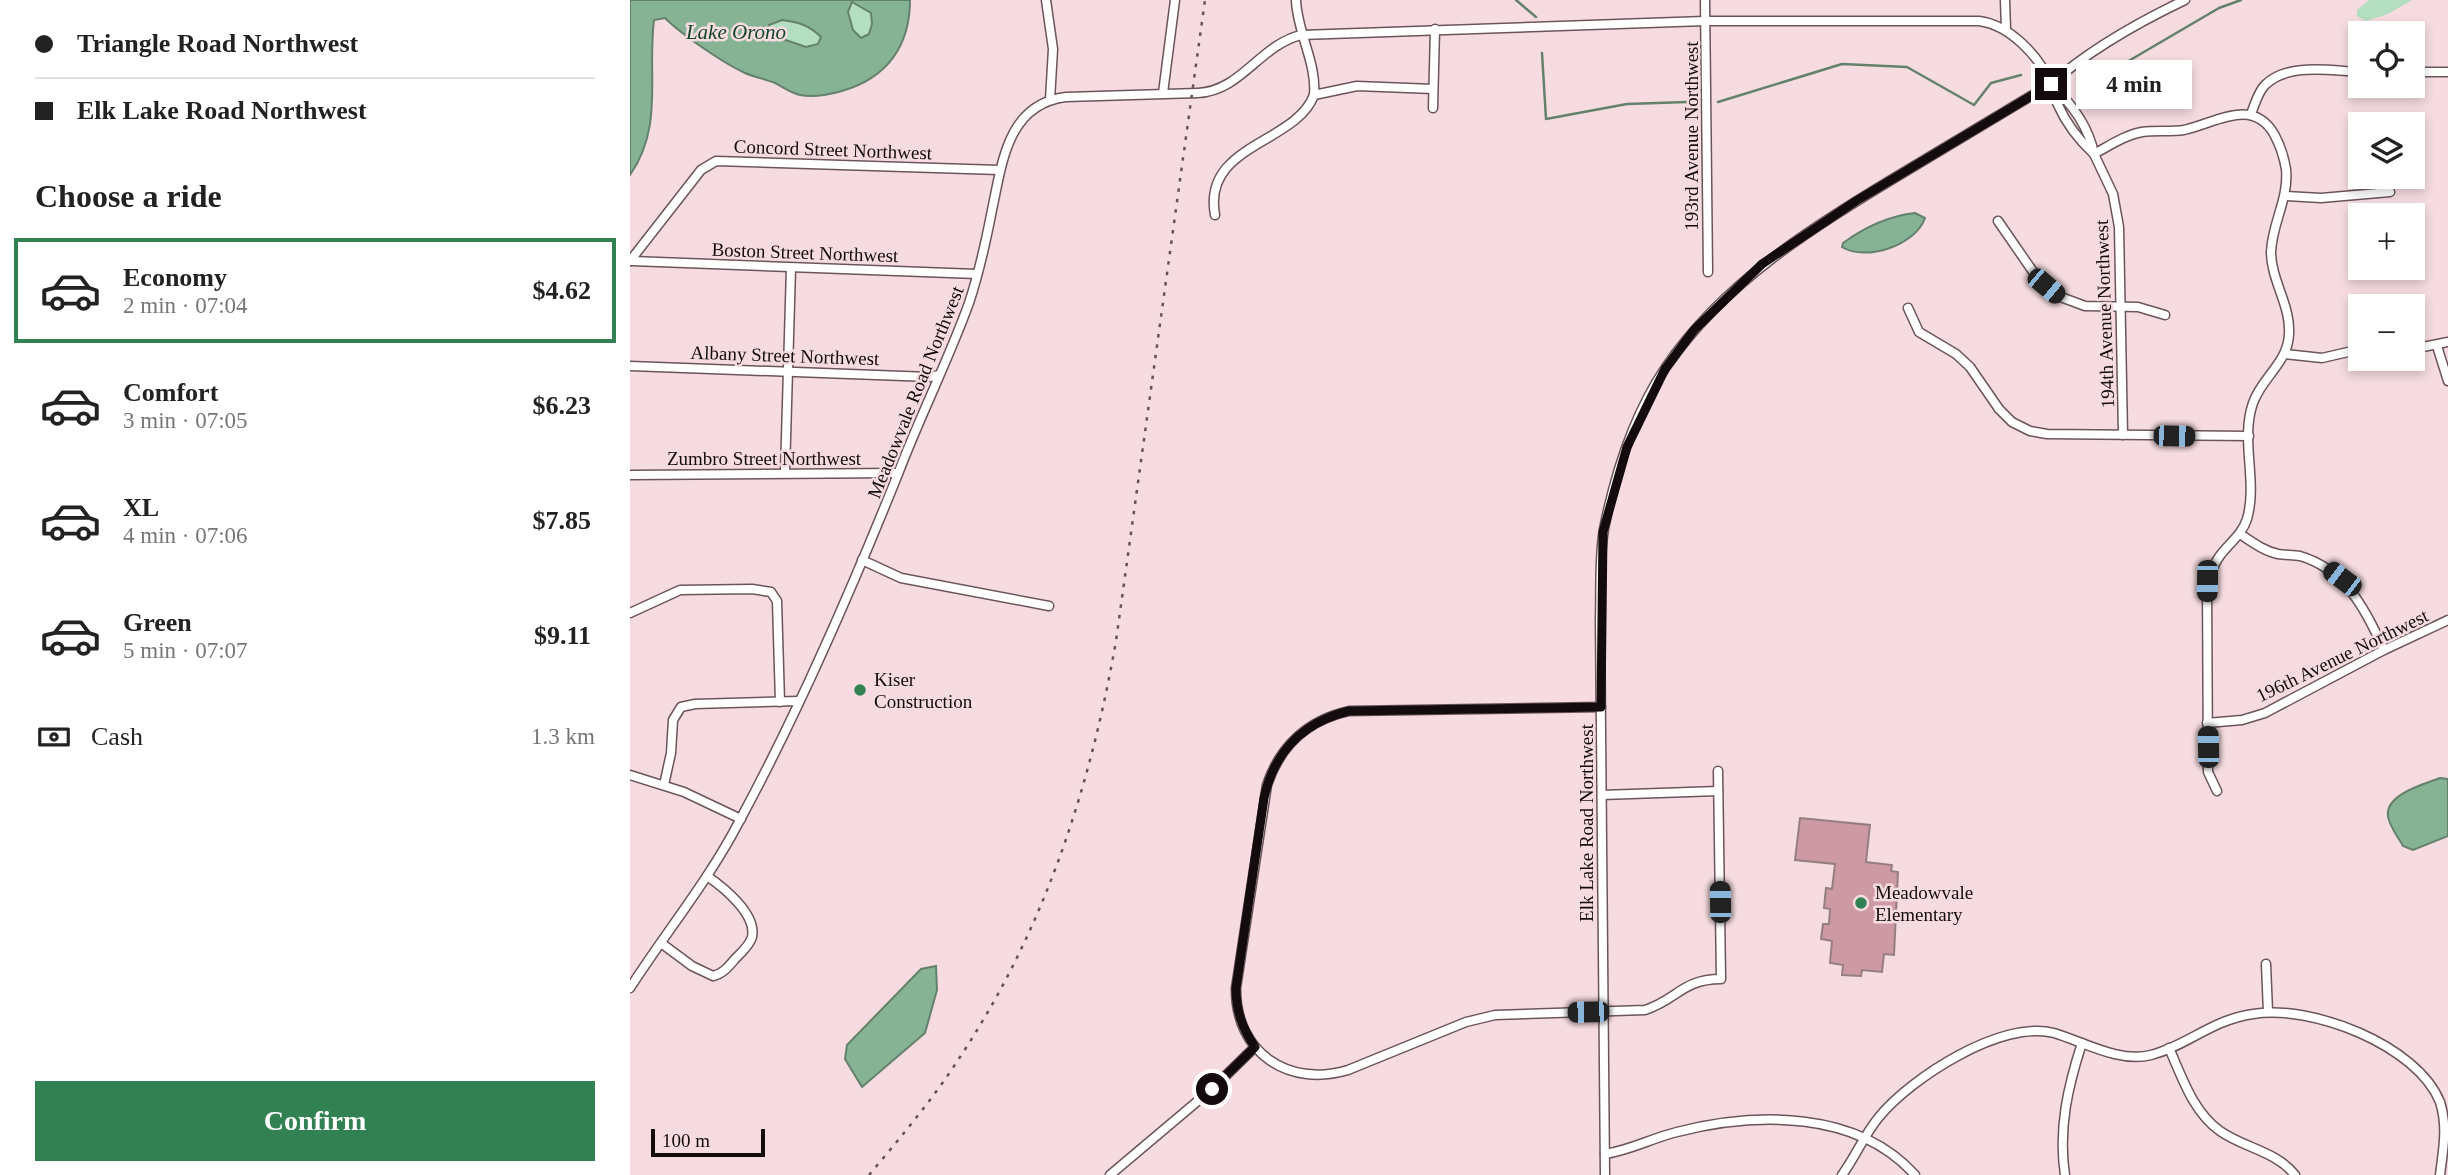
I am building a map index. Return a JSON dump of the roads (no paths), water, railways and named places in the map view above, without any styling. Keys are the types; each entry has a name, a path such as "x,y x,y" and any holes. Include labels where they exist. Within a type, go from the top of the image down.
{"street":[{"path":"1046,0 1053,49 1050,100"},
{"path":"1163,93 1175,0"},
{"path":"1214,215 1213,198 1223,173 1237,158 1303,113 1314,95 1313,76 1301,35 1296,0"},
{"name":"193rd Avenue Northwest","path":"1705,0 1707,272"},
{"path":"2006,0 2006,30"},
{"name":"Elk Lake Road Northwest","path":"1605,1175 1601,707 1603,532 1627,447 1665,369 1694,330 1762,264 1856,201 2051,84 2066,71 2137,25 2185,0"},
{"name":"Meadowvale Road Northwest","path":"630,988 707,876 741,819 799,701 862,560 959,328 977,274 999,170 1013,132 1032,108 1066,97 1218,90 1233,82 1273,47 1301,35 1705,21 1979,21 2006,30 2027,49 2051,84"},
{"path":"1433,108 1435,29"},
{"path":"2251,114 2264,86 2282,74 2299,71 2348,72"},
{"path":"2425,72 2448,72"},
{"name":"194th Avenue Northwest","path":"2051,84 2058,106 2082,144 2094,154 2113,194 2117,211 2123,435"},
{"path":"1314,95 1357,86 1433,89"},
{"path":"2094,154 2133,134 2181,130 2239,113 2251,114 2271,129 2281,148 2286,173 2285,196 2273,233 2271,251 2275,278 2289,322 2289,338 2285,354 2256,397 2250,414 2247,518 2239,534 2218,558 2207,581 2208,772 2217,791"},
{"name":"Concord Street Northwest","path":"631,261 701,170 716,161 999,170"},
{"path":"2285,196 2321,198 2390,192"},
{"path":"1998,221 2036,276 2058,296 2085,306 2138,307 2165,315"},
{"name":"Boston Street Northwest","path":"631,261 977,274"},
{"path":"785,472 792,268"},
{"path":"1908,308 1919,332 1956,354 1970,367 1999,409 2012,422 2030,431 2047,434 2249,436"},
{"path":"2425,348 2448,342"},
{"path":"2437,346 2448,381"},
{"path":"2285,354 2322,358 2348,352"},
{"name":"Albany Street Northwest","path":"630,366 930,377 939,375"},
{"name":"Zumbro Street Northwest","path":"630,475 898,473"},
{"path":"2239,534 2275,553 2298,556 2322,565 2342,579 2373,625 2384,650"},
{"path":"862,560 901,578 1049,606"},
{"path":"630,613 670,593 690,589 766,590 775,596 777,601 780,702"},
{"name":"196th Avenue Northwest","path":"2207,723 2242,720 2265,713 2384,650 2448,620"},
{"path":"664,785 671,753 673,720 681,707 695,704 799,701"},
{"path":"1601,707 1349,711 1323,719 1292,741 1276,762 1267,785 1238,970 1238,1013 1255,1047 1291,1071 1326,1076 1348,1070 1480,1018 1516,1012 1645,1010 1690,984 1721,979 1718,771"},
{"path":"630,775 664,785 741,819"},
{"path":"1602,795 1718,791"},
{"path":"661,943 692,966 713,975 726,969 745,949 752,936 751,924 729,890 707,876"},
{"path":"2266,964 2268,1012"},
{"path":"1842,1175 1865,1137 1894,1101 1921,1077 1995,1040 2016,1032 2036,1030 2132,1057 2152,1055 2228,1019 2268,1012 2300,1015 2351,1030 2389,1049 2422,1074 2440,1103 2445,1125 2440,1175"},
{"path":"2065,1175 2065,1111 2082,1043"},
{"path":"1110,1175 1212,1089 1255,1047"},
{"path":"2169,1048 2196,1105 2207,1120 2220,1132 2277,1159 2295,1175"},
{"path":"1605,1154 1633,1148 1675,1132 1717,1124 1812,1122 1865,1137 1893,1155 1915,1175"}],"water":[{"name":"Lake Orono","path":"630,0 910,0 906,32 893,58 883,69 858,85 816,96 797,94 745,73 703,48 665,18 654,20 651,119 641,157 630,175","holes":["852,2 871,13 869,34 861,38 853,30 848,12","782,20 808,27 821,37 818,44 806,47 768,34 769,25"]},
{"path":"1915,213 1925,218 1920,228 1901,243 1876,252 1864,253 1842,247 1843,243 1868,227"},
{"path":"2440,778 2448,779 2448,836 2413,850 2403,846 2390,824 2389,808 2407,791"},
{"path":"936,966 937,990 925,1033 862,1087 845,1059 847,1045 921,969"}],"waterway":[{"path":"1516,0 1536,17"},
{"path":"2079,90 2219,8 2241,0"},
{"path":"1542,53 1546,119 1627,104 1687,102"},
{"path":"1718,102 1842,64 1907,67 1974,105 1991,83 2021,75"}],"railway":[{"path":"869,1175 939,1088 990,1009 1039,909 1077,804 1092,751 1116,641 1205,0"}],"place":[{"name":"Kiser Construction","path":"860,690"},
{"name":"Meadowvale Elementary","path":"1861,903"}]}
